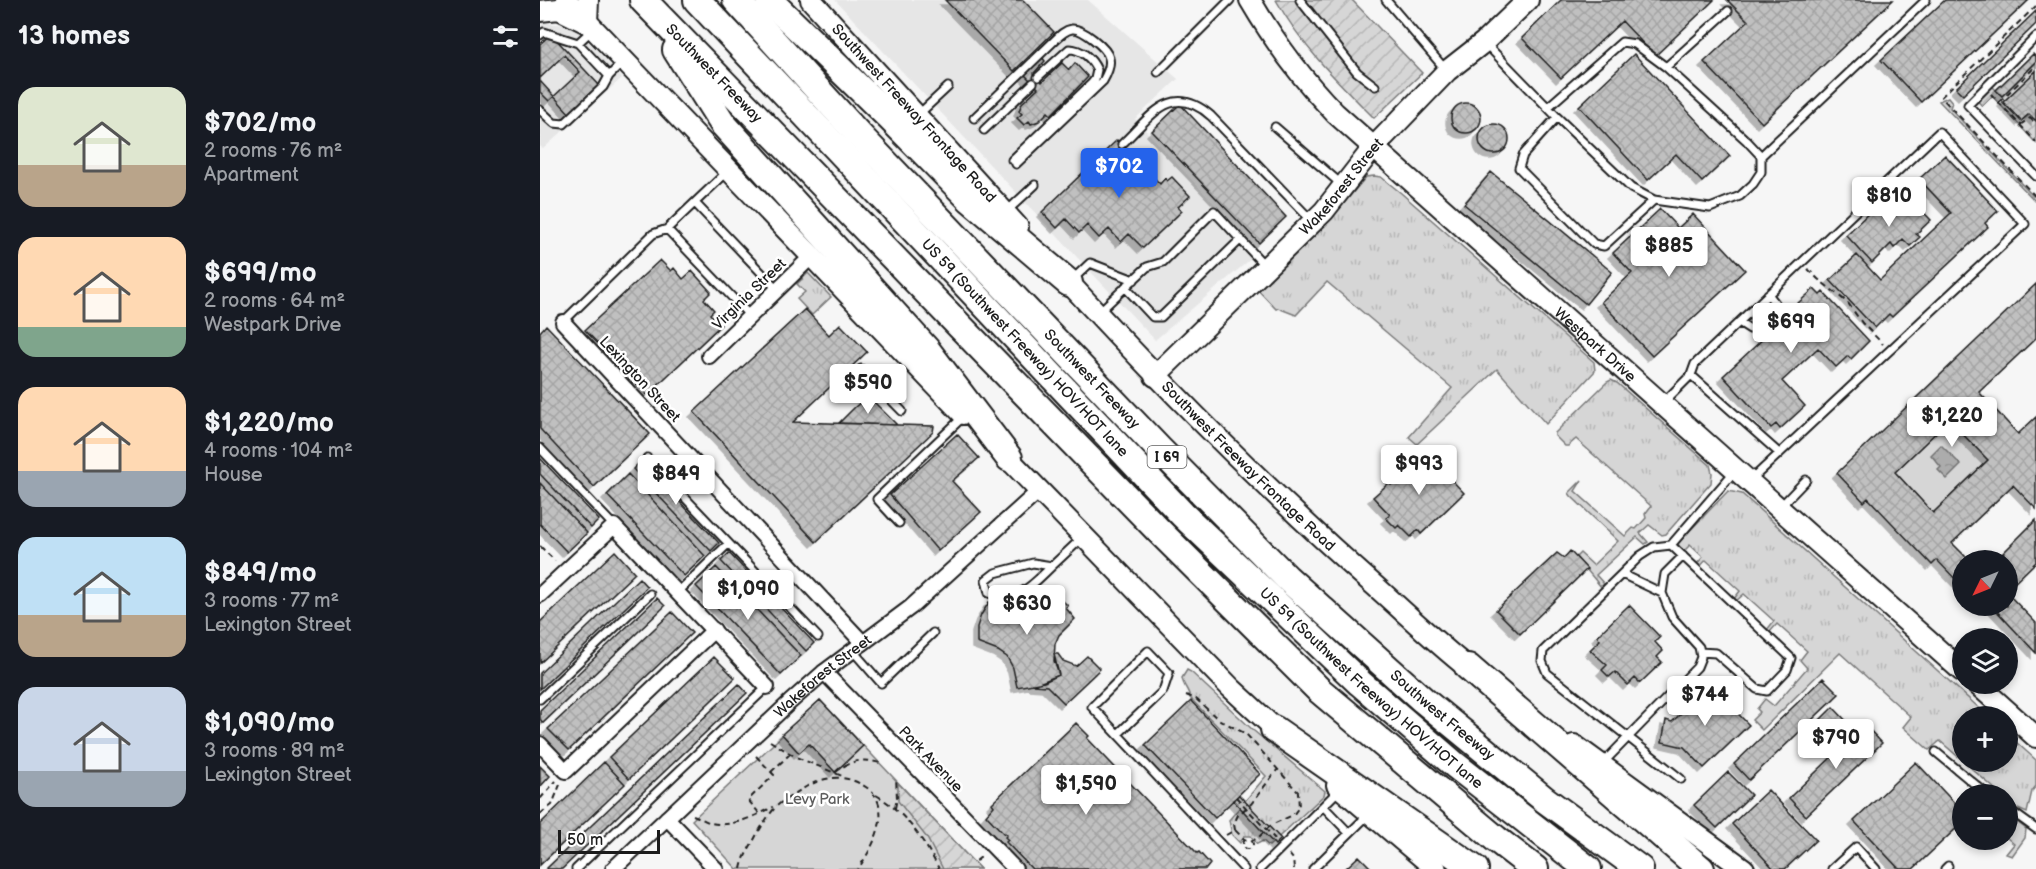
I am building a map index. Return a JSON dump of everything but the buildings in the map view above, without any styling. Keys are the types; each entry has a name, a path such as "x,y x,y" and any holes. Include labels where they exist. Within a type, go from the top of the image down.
{"highway":[{"name":"US 59 (Southwest Freeway) HOV/HOT lane","path":"697,0 1184,515 1360,683 1455,765 1588,869"},
{"name":"Southwest Freeway","path":"736,0 860,136 1135,424 1287,578 1423,700 1544,799 1640,869"},
{"path":"769,0 970,199 1069,283"},
{"name":"Southwest Freeway","path":"645,2 1150,521 1319,690 1496,839 1536,869"},
{"path":"645,2 723,124 927,350 1009,458"},
{"path":"1468,667 1701,869"},
{"path":"1274,729 1475,869"}],"main road":[{"path":"566,0 964,416 1009,458 1231,688 1369,813 1436,869"},
{"path":"588,0 590,26"},
{"name":"Southwest Freeway Frontage Road","path":"811,0 1155,376 1339,554 1468,667 1744,869"},
{"name":"Westpark Drive","path":"1250,0 1296,69 1335,113 1952,661"},
{"name":"Wakeforest Street","path":"1155,376 1313,222 1373,147 1447,71 1484,42 1528,0"},
{"path":"540,11 559,9 590,26"},
{"path":"1988,694 2036,737"}],"street":[{"name":"Virginia Street","path":"709,356 812,256"},
{"name":"Lexington Street","path":"563,322 858,647"},
{"name":"Wakeforest Street","path":"613,869 759,730 824,672 911,607 1040,490"},
{"path":"540,595 614,526 767,687"},
{"path":"540,744 566,771 714,630"},
{"name":"Park Avenue","path":"824,672 1015,869"},
{"path":"667,818 716,869"}],"lane":[{"path":"1158,72 1230,0"},
{"path":"1300,0 1358,72 1375,86"},
{"path":"1386,0 1447,71"},
{"path":"1761,156 1926,0"},
{"path":"1666,67 1728,11"},
{"path":"578,43 590,26"},
{"path":"974,118 1055,39 1068,30 1085,32 1110,59 1103,81 1014,162 1095,80 1097,70 1084,54 1079,50 1069,49 984,130"},
{"path":"540,35 544,32 578,43 609,76"},
{"path":"2036,37 1968,105 2036,176"},
{"path":"1484,42 1557,117 1630,188 1654,200 1710,208 1740,196 1753,184 1761,172 1761,156 1747,141 1666,67 1635,45 1622,42 1548,107"},
{"path":"540,110 554,123 564,124 603,87 609,76 624,61"},
{"path":"917,116 948,87"},
{"path":"1122,144 1165,104 1180,100 1194,104 1211,116 1313,222"},
{"path":"1557,117 1523,155 1519,168 1594,244 1604,246 1654,200"},
{"path":"1275,127 1343,186"},
{"path":"1662,404 1691,375 1695,364 1940,132 2025,224 1779,453 1743,475 1671,545 1654,547 1640,556 1544,651 1542,661 1547,673 1681,779"},
{"path":"563,322 653,234 667,229 729,170"},
{"path":"1005,213 1035,185"},
{"path":"695,203 777,290"},
{"path":"1097,314 1147,267 1163,262 1214,211 1266,267"},
{"path":"667,229 750,316"},
{"path":"1125,287 1154,316 1161,317 1241,239"},
{"path":"1069,283 1090,263 1134,280"},
{"path":"1768,294 1775,303 1772,310"},
{"path":"1739,322 1750,329 1758,329"},
{"path":"861,369 902,411"},
{"path":"1691,375 1779,453"},
{"path":"899,523 877,499 964,416"},
{"path":"540,448 614,526"},
{"path":"647,458 818,637"},
{"path":"1780,508 1806,480"},
{"path":"1052,566 1033,563 995,573 986,580 988,593 1001,598 1026,592 1084,536"},
{"path":"678,592 728,544"},
{"path":"1671,545 1791,658 1787,670 1767,691 1757,689 1716,653 1700,651"},
{"path":"1602,765 1697,667 1701,657 1699,647 1672,617 1662,593 1665,574 1683,556"},
{"path":"1622,574 1662,593"},
{"path":"540,699 650,594"},
{"path":"858,647 881,683 933,633"},
{"path":"1118,734 1163,691 1169,673 1148,651 1092,707 1244,869"},
{"path":"576,869 767,687"},
{"path":"1936,752 1975,784"},
{"path":"1260,869 1341,788"},
{"path":"1323,806 1349,833"},
{"path":"1312,869 1369,813"},
{"path":"2018,816 2036,829"},
{"path":"1832,869 1856,847 1876,869"}],"path":[{"path":"1999,102 2036,66"},
{"path":"1989,92 2036,142"},
{"path":"2020,124 2030,118 2036,124"},
{"path":"1802,262 1818,279 1848,303 1862,323 1889,351"},
{"path":"540,546 565,572"},
{"path":"1186,695 1196,699 1218,719 1245,734 1298,792 1299,807 1290,817 1276,822 1252,841"},
{"path":"759,730 768,740 790,754 862,784 894,808 915,831 939,869"},
{"path":"771,772 790,754"},
{"path":"756,756 774,775 748,800 760,814"},
{"path":"835,773 841,767 859,760 883,764"},
{"path":"1235,830 1236,819 1277,770"},
{"path":"540,799 566,771"},
{"path":"540,814 552,805 566,771"},
{"path":"693,815 713,823 731,823 760,814 810,784 843,777"},
{"path":"894,808 897,798 896,777"},
{"path":"858,869 872,845 880,819 880,809 875,794"},
{"path":"1236,797 1292,856 1294,869"},
{"path":"741,869 760,830 776,806"},
{"path":"976,861 987,852"}],"shaded area":[{"path":"835,0 1088,0 1178,79 1135,119 1259,252 1155,340"},
{"path":"540,22 574,26 622,78 543,149 540,146"}],"green space":[{"path":"1276,0 1352,0 1422,73 1374,118 1333,77 1297,33"},
{"path":"2036,63 2036,71 2003,102 2021,121 2030,114 2036,121 2036,143 1992,96 1982,106 1975,98 1990,84 2002,96"},
{"path":"1948,97 1952,102 1950,108 2033,196 2036,194 2036,202 1939,101"},
{"path":"1366,177 1381,177 1401,193 1594,362 1595,371 1546,424 1497,369 1417,444 1409,437 1452,388 1327,282 1296,315 1276,309 1257,289 1335,214"},
{"path":"808,273 831,297 812,315 797,299 805,292 797,284"},
{"path":"1611,380 1710,465 1712,473 1711,483 1666,534 1662,535 1649,525 1640,533 1648,542 1645,544 1637,537 1596,575 1604,584 1601,587 1576,557 1580,553 1593,565 1618,541 1569,493 1582,480 1575,491 1625,536 1633,528 1636,529 1646,518 1645,514 1651,506 1576,439 1565,446 1555,436 1555,433"},
{"path":"1949,420 1988,460 1933,513 1895,472"},
{"path":"1728,491 1742,494 1952,684 1952,694 1964,694 1977,706 1952,706 1952,751 1940,741 1929,750 1903,727 1911,717 1840,653 1762,730 1752,720 1760,712 1757,709 1765,699 1774,706 1807,668 1800,660 1807,651 1777,624 1769,633 1766,631 1774,621 1744,594 1735,602 1733,600 1740,591 1706,560 1698,569 1695,566 1703,557 1690,545 1681,554 1678,543"},
{"path":"1187,670 1325,791 1324,795 1269,846 1263,841 1257,844 1251,836 1244,836 1240,843 1232,835 1229,820 1266,776 1190,698 1182,678"},
{"name":"Levy Park","path":"820,700 980,869 737,869 692,820"},
{"path":"2018,744 2036,760 2036,786 2032,791 2027,813 2018,809 2018,784 1989,784 1976,772 2018,772"},
{"path":"898,783 980,869 943,869 927,838 898,801"},
{"path":"2018,823 2026,829 2025,838 2018,848"},
{"path":"2009,850 2016,850 2012,856 2006,854"}],"water":[{"path":"1941,445 1961,465 1947,479 1938,470 1941,467 1931,455"}]}
